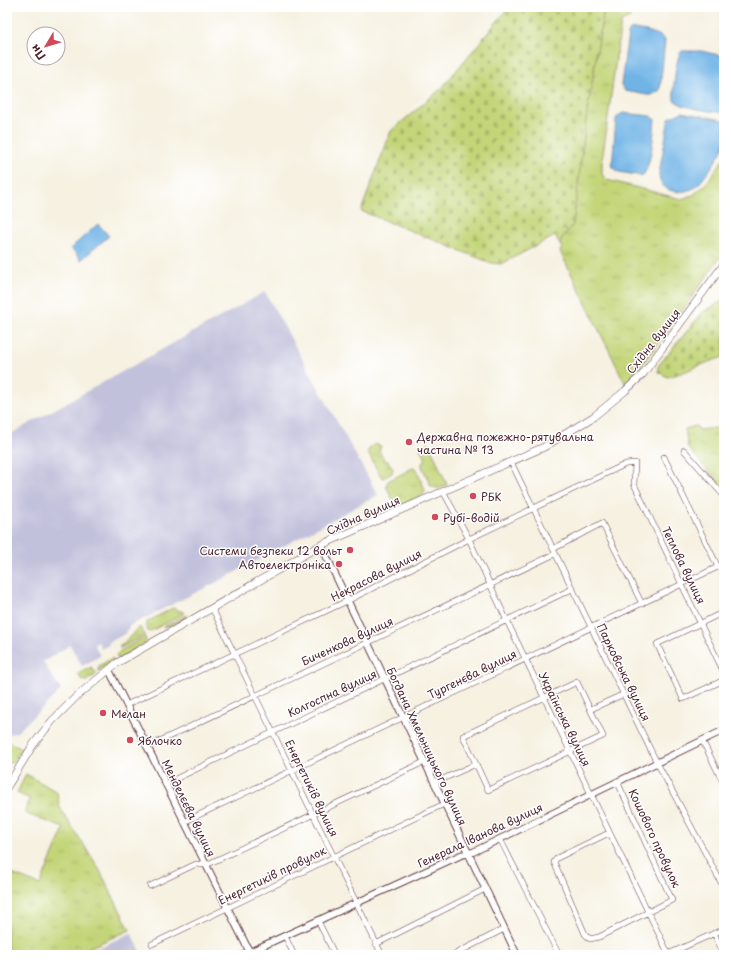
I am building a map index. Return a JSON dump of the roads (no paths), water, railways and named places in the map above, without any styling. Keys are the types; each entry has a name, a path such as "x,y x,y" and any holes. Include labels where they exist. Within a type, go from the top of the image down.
{"main road":[{"name":"Східна вулиця","path":"7,787 33,745 52,721 76,697 109,670 133,654 321,545 511,462 564,437 593,417 625,391 654,360 724,264"}],"street":[{"path":"684,450 724,496"},
{"path":"664,456 718,566"},
{"name":"Парковська вулиця","path":"511,462 656,762 724,888"},
{"name":"Некрасова вулиця","path":"126,705 347,601 469,539 626,464 635,464"},
{"name":"Теплова вулиця","path":"635,464 634,484 724,672"},
{"name":"Українська вулиця","path":"443,492 491,583 507,621 668,955"},
{"name":"Биченкова вулиця","path":"148,747 554,552 602,523 642,604"},
{"name":"Богдана Хмельницького вулиця","path":"321,545 517,955"},
{"name":"Тургенєва вулиця","path":"184,822 724,564"},
{"name":"Колгоспна вулиця","path":"166,784 572,589"},
{"name":"Енергетиків вулиця","path":"212,608 382,955"},
{"path":"724,612 657,644 683,699 724,680"},
{"name":"Менделєєва вулиця","path":"109,670 206,865 248,954"},
{"path":"577,682 603,736 488,790 463,736 544,698 577,682"},
{"path":"591,709 624,694"},
{"name":"Генерала Іванова вулиця","path":"248,954 356,903 500,839 724,730"},
{"path":"702,740 724,784"},
{"path":"150,886 196,864 206,865 424,762"},
{"path":"434,783 476,764"},
{"name":"Кошового провулок","path":"610,833 557,858 554,862 585,934 590,939 599,938 648,914 672,900 672,896 617,781"},
{"name":"Енергетиків провулок","path":"152,944 444,804"},
{"path":"500,839 559,955"},
{"path":"376,944 485,889"},
{"path":"318,921 335,955"},
{"path":"453,955 504,929"},
{"path":"668,955 724,929"},
{"path":"714,933 724,955"},
{"path":"285,936 294,955"}],"water":[{"path":"635,29 647,31 662,37 665,40 660,90 652,95 625,91 621,85 628,34 630,30"},
{"path":"682,51 701,51 724,56 724,113 690,108 674,100 676,67"},
{"path":"682,112 724,120 725,139 723,149 716,161 697,185 689,190 677,192 667,189 663,185 659,174 669,118"},
{"path":"623,113 651,116 655,119 650,158 648,166 642,176 619,172 612,166 616,119"},
{"path":"98,224 109,236 81,260 71,248"}],"place":[{"name":"Державна пожежно-рятувальна частина № 13","path":"409,442"},
{"name":"РБК","path":"473,496"},
{"name":"Рубі-водій","path":"435,517"},
{"name":"Системи безпеки 12 вольт","path":"350,550"},
{"name":"Автоелектроніка","path":"339,564"},
{"name":"Мелан","path":"103,713"},
{"name":"Яблочко","path":"130,740"}]}
